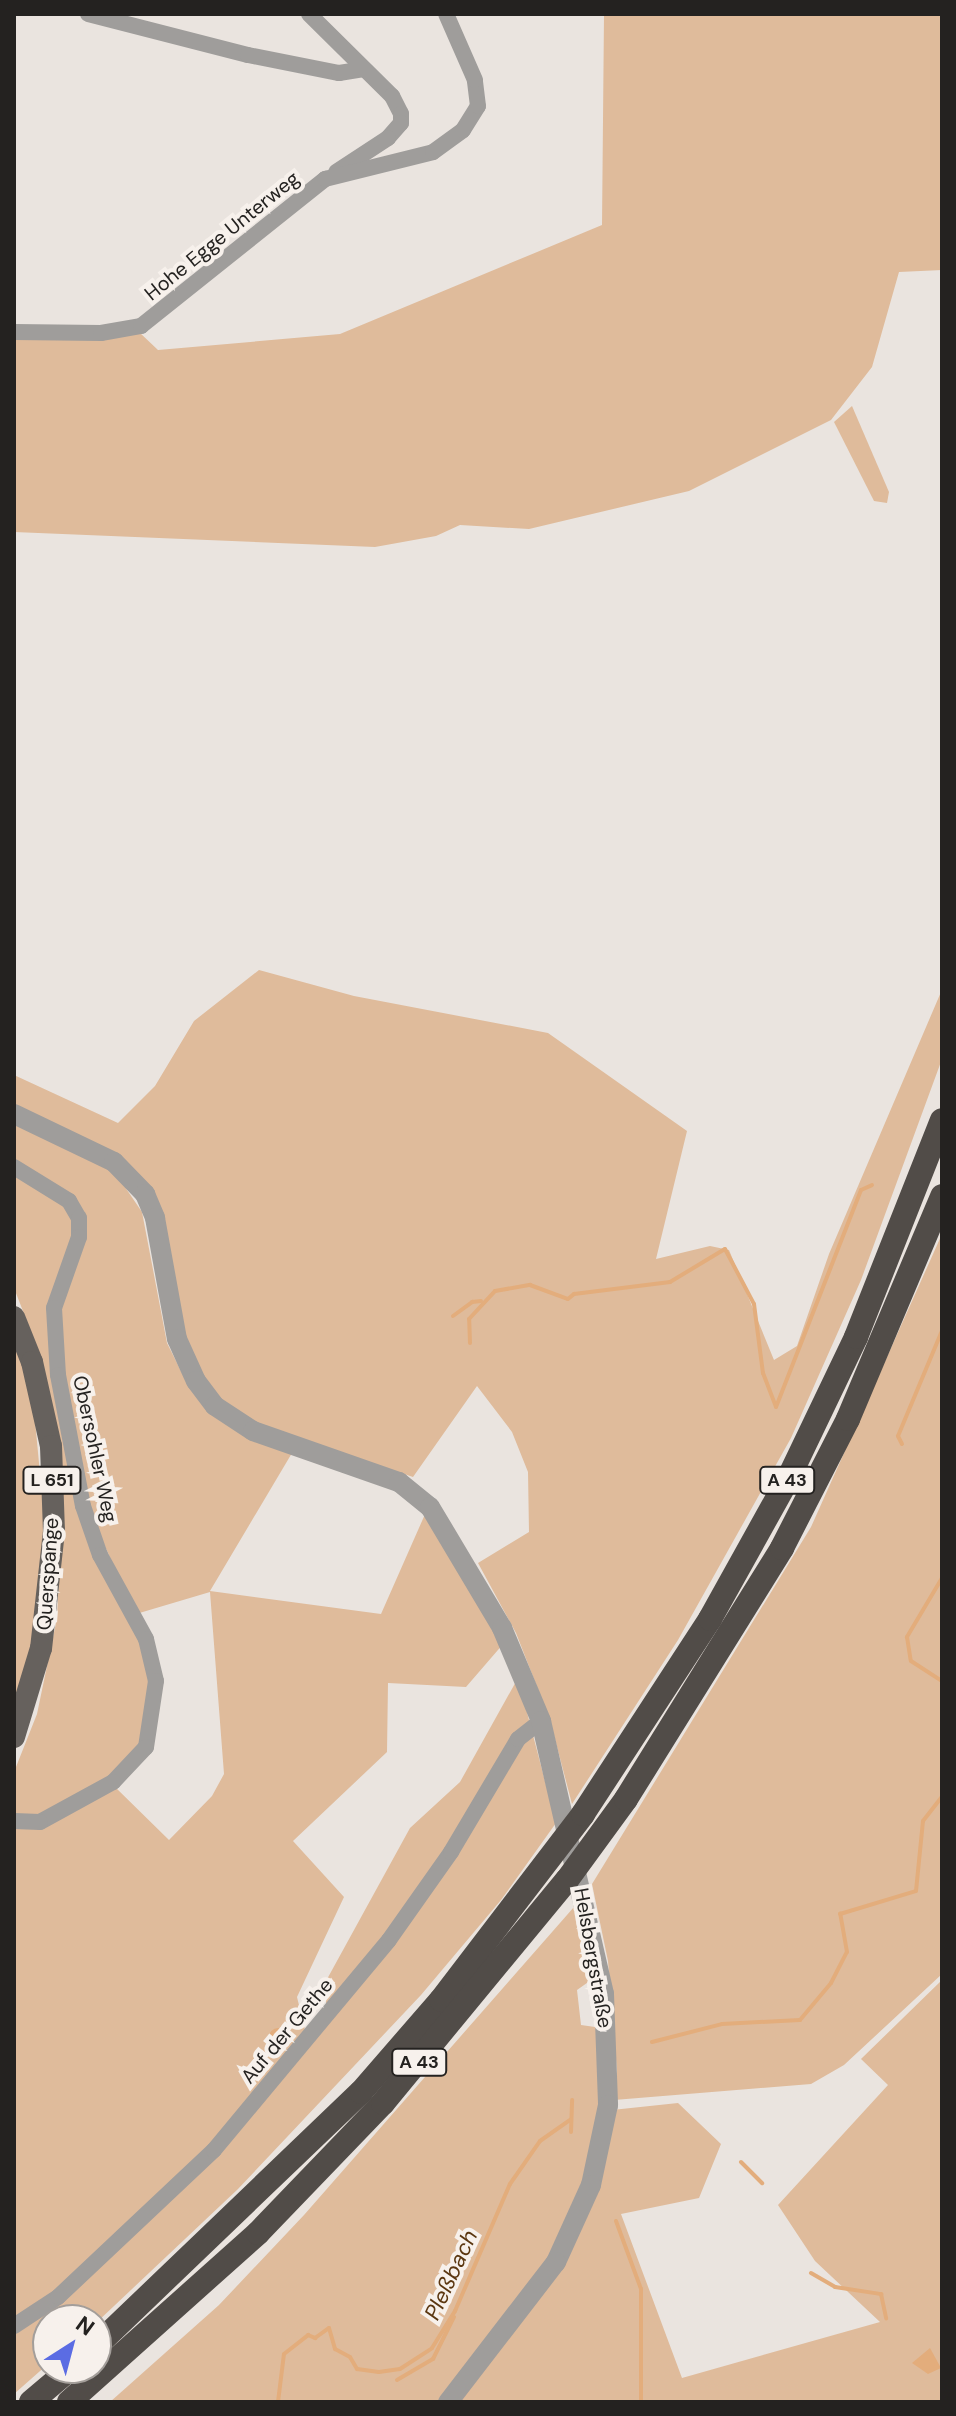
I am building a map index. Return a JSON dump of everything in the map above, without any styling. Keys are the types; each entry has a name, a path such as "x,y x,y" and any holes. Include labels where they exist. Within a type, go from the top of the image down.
{"highway":[{"name":"A 43","path":"112,2331 361,2092 469,1965 583,1814 710,1619 790,1475 856,1337 942,1120"},
{"name":"A 43","path":"69,2402 184,2303 373,2114 462,2013 567,1880 626,1799 782,1548 848,1419 942,1196"},
{"path":"31,2402 52,2384"}],"main road":[{"name":"Querspange","path":"14,1317 32,1362 51,1446 54,1531 41,1648 14,1737"}],"street":[{"path":"88,14 248,55 339,73 364,69"},
{"path":"309,14 399,105 401,123 388,138 325,179"},
{"name":"Hohe Egge Unterweg","path":"14,332 101,333 141,326 325,179 433,152 463,130 478,106 475,80 446,14"},
{"name":"Helsbergstraße","path":"14,1114 114,1162 145,1194 155,1218 177,1339 196,1381 215,1406 253,1431 399,1482 430,1507 502,1628 541,1721 604,1994 610,2072 591,2185 556,2262 448,2402"},
{"name":"Obersohler Weg","path":"14,1167 69,1201 79,1218 79,1237 54,1308 58,1375 83,1506 100,1555 146,1639 156,1681 146,1747 113,1782 40,1822 14,1821"},
{"name":"Auf der Gethe","path":"14,2326 58,2297 214,2150 389,1940 451,1852 518,1739 541,1721"}],"shaded area":[{"path":"604,14 942,14 942,270 899,272 872,367 831,420 689,491 529,529 460,525 436,536 375,547 14,532 14,336 139,332 158,350 340,334 602,225"},
{"path":"852,406 889,492 887,503 874,501 834,422"},
{"path":"259,970 354,996 548,1033 687,1131 656,1259 710,1246 729,1250 774,1360 797,1346 829,1254 941,992 942,975 942,1059 861,1280 791,1438 678,1640 572,1804 550,1720 516,1633 478,1563 529,1532 528,1472 512,1432 477,1386 413,1477 257,1424 221,1400 202,1378 184,1335 147,1183 14,1105 14,1075 118,1123 155,1086 194,1021"},
{"path":"14,1119 112,1168 142,1212 167,1343 188,1385 292,1453 210,1591 381,1614 426,1512 504,1643 466,1687 388,1683 387,1752 293,1841 344,1897 297,1997 306,2034 211,2148 53,2293 32,2304 14,2319 14,1827 114,1786 169,1840 212,1796 224,1774 210,1592 136,1614 86,1505 67,1404 58,1309 82,1217 14,1160"},
{"path":"14,1169 63,1202 74,1218 74,1236 50,1308 80,1509 142,1640 153,1680 143,1747 110,1779 50,1812 14,1819 14,1772 37,1714 57,1618 61,1532 42,1360 14,1288"},
{"path":"942,1234 942,1974 844,2065 811,2084 614,2100 617,2071 608,1961 592,1884 811,1527"},
{"path":"14,1330 34,1410 45,1527 41,1618 14,1708"},
{"path":"518,1678 556,1823 501,1900 421,1995 238,2189 112,2308 112,2304 56,2304 326,2020 326,1981 410,1828 460,1782"},
{"path":"574,1907 594,1978 577,1990 581,2025 602,2028 605,2074 592,2155 572,2214 547,2261 441,2402 110,2402 219,2305 304,2215"},
{"path":"942,1980 942,2402 453,2402 561,2265 612,2110 678,2103 721,2144 699,2198 621,2214 682,2378 880,2322 815,2261 778,2205 888,2085 861,2059"},
{"path":"274,2028 282,2028 287,2037 285,2044 274,2046 269,2041 269,2033"},
{"path":"32,2320 32,2378 14,2394 14,2332"},
{"path":"930,2348 941,2368 928,2374 912,2363"}],"waterway":[{"path":"470,1343 469,1319 495,1291 530,1285 568,1299 574,1294 670,1282 725,1249 754,1304 763,1373 776,1407 861,1190 872,1185"},
{"path":"453,1316 472,1302 481,1301"},
{"name":"Pleßbach","path":"902,1444 898,1436 942,1331"},
{"name":"Pleßbach","path":"942,1578 907,1637 911,1661 942,1681"},
{"name":"Pleßbach","path":"652,2042 722,2024 800,2020 831,1983 847,1952 840,1914 916,1891 923,1821 942,1797"},
{"name":"Pleßbach","path":"571,2132 572,2100"},
{"name":"Pleßbach","path":"278,2402 284,2354 308,2335 315,2338 329,2328 335,2349 350,2357 357,2369 379,2372 400,2369 432,2348 455,2311 510,2184 540,2141 571,2119"},
{"path":"741,2162 762,2183"},
{"path":"616,2221 641,2289 641,2402"},
{"path":"811,2273 835,2287 881,2294 886,2318"},
{"path":"397,2380 433,2359 454,2317"}]}
